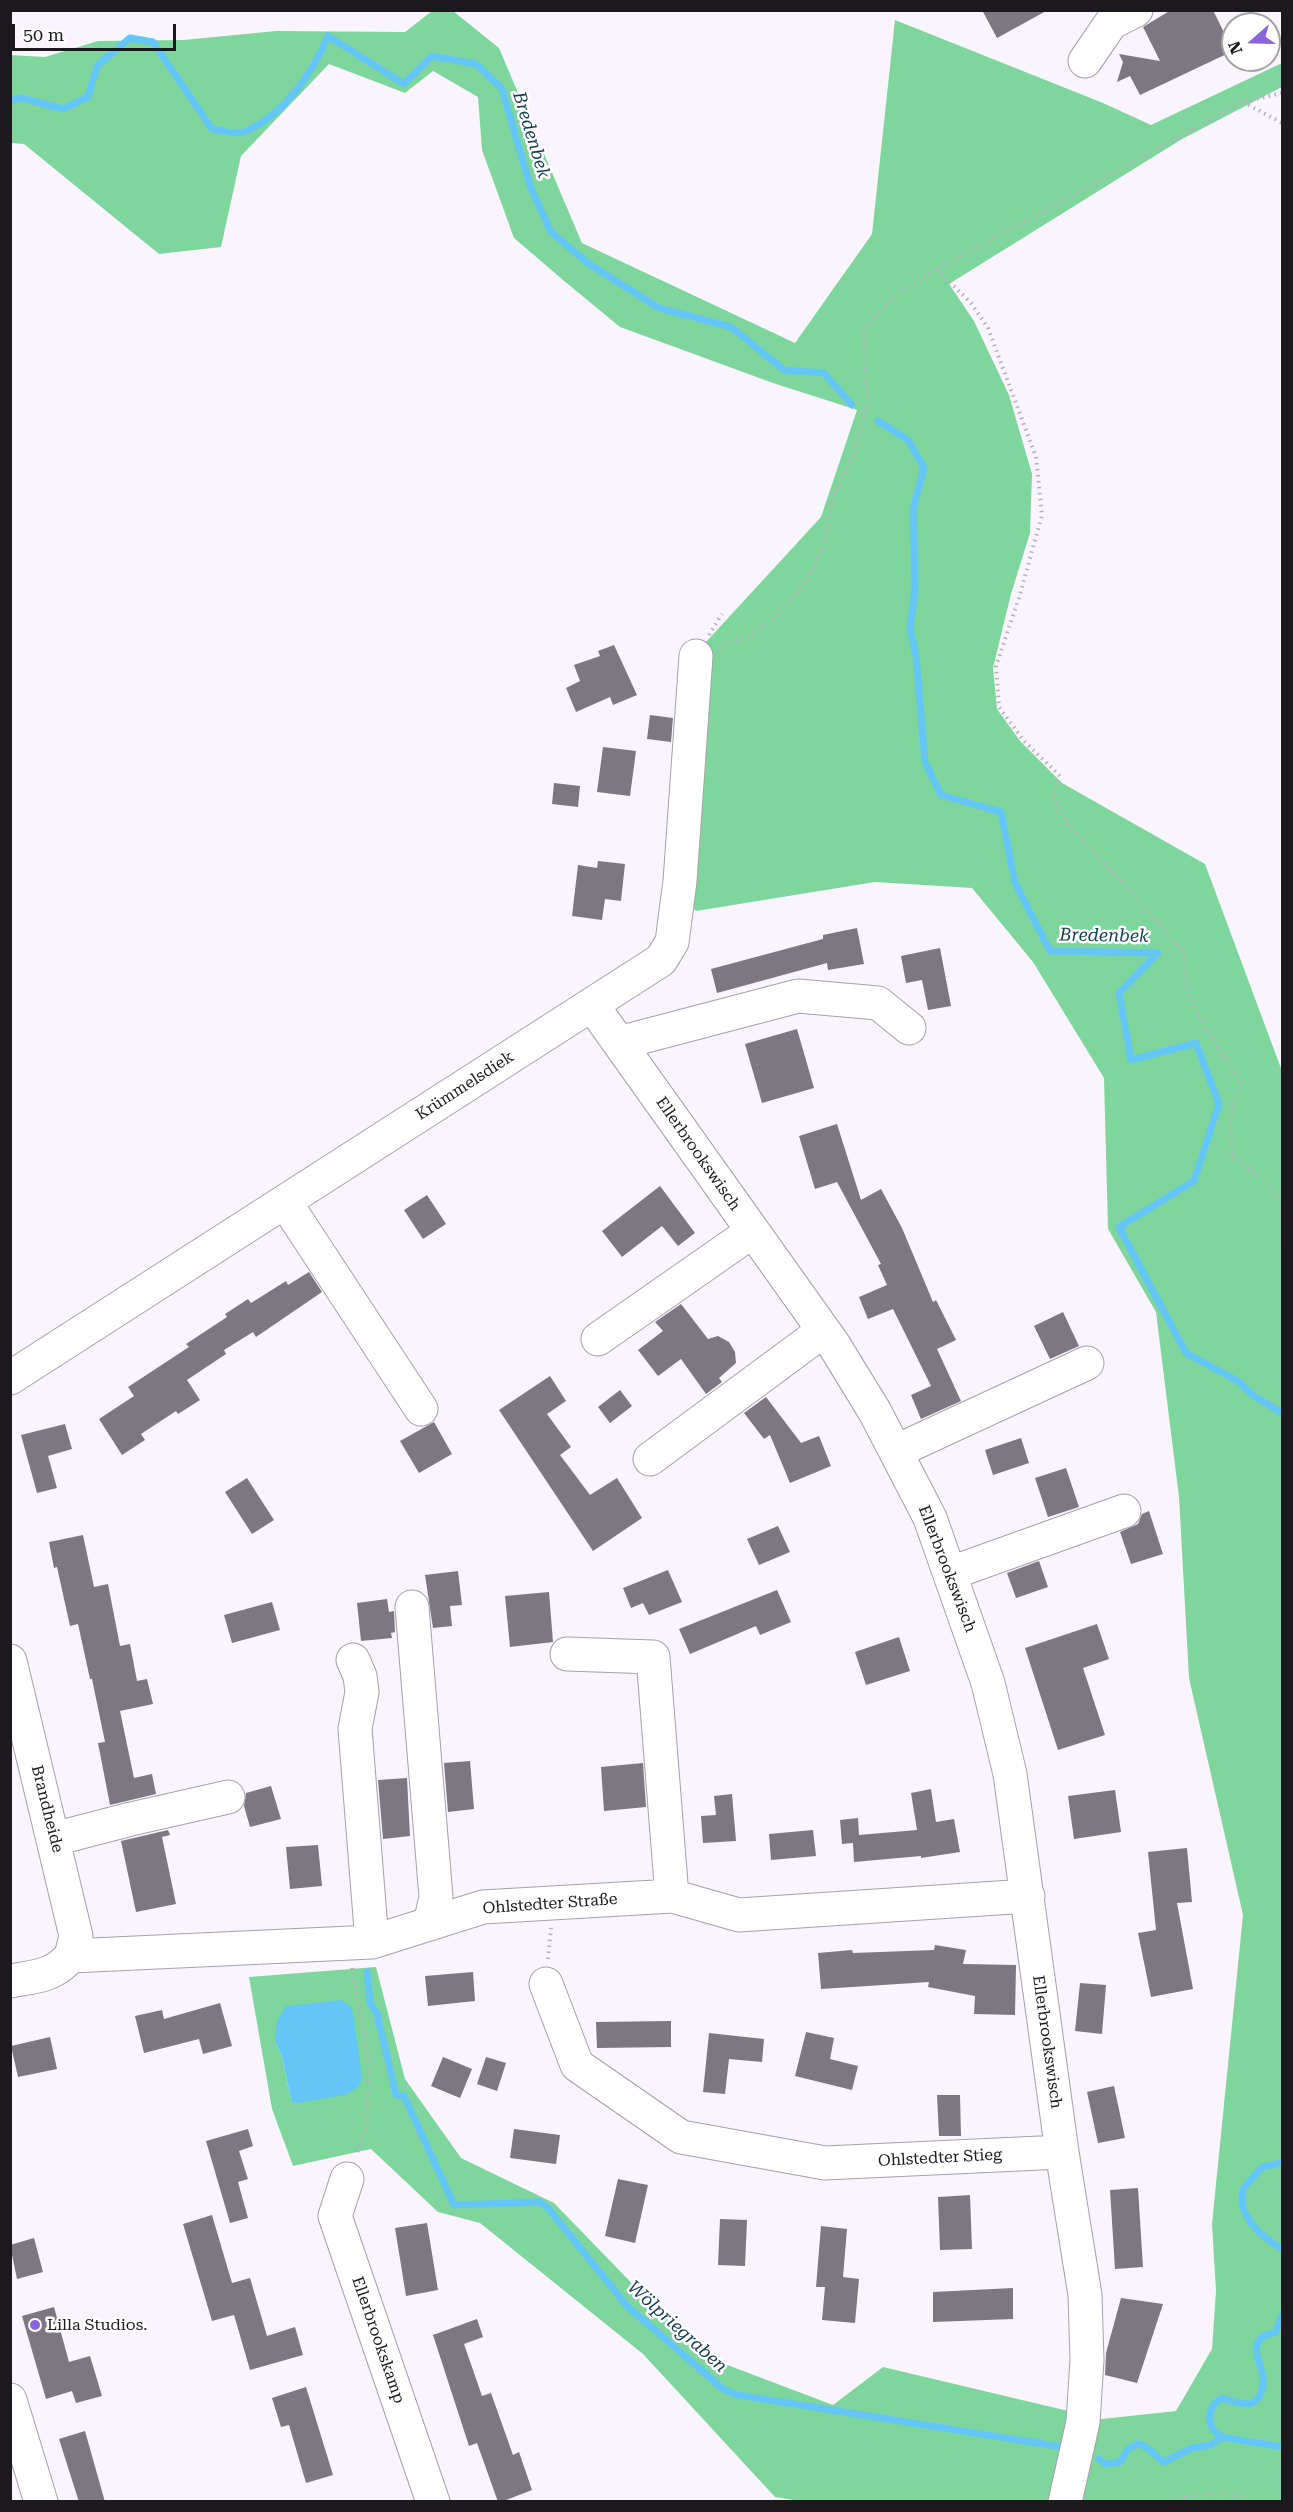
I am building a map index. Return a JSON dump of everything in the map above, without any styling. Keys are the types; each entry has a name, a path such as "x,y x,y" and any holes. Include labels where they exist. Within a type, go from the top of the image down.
{"street":[{"path":"1085,61 1111,23 1136,10"},
{"name":"Krümmelsdiek","path":"10,1378 662,960 672,942 680,881 696,656"},
{"path":"619,1043 798,996 878,1003 909,1028"},
{"name":"Ellerbrookswisch","path":"592,1005 823,1331 875,1412 930,1518 951,1572 988,1683 1010,1774 1062,2152"},
{"path":"285,1202 421,1409"},
{"path":"598,1339 753,1231"},
{"path":"650,1459 823,1331"},
{"path":"897,1451 1087,1363"},
{"path":"951,1572 1124,1511"},
{"path":"412,1607 436,1898 430,1923"},
{"path":"567,1653 653,1657 672,1896"},
{"path":"353,1660 360,1676 362,1692 355,1729 360,1942"},
{"name":"Brandheide","path":"10,1661 76,1936 71,1956"},
{"path":"54,1839 228,1797"},
{"name":"Ohlstedter Straße","path":"71,1956 360,1942 483,1907 672,1896 739,1914 1028,1896"},
{"path":"10,1981 59,1970 71,1956"},
{"name":"Ohlstedter Stieg","path":"546,1984 577,2065 681,2137 825,2163 1062,2152"},
{"path":"1062,2152 1085,2295 1087,2360 1083,2422 1065,2502"},
{"name":"Ellerbrookskamp","path":"347,2179 335,2216 433,2502"},
{"path":"10,2400 41,2502"}],"path":[{"path":"696,656 749,636 772,620 806,582 825,544 833,496 856,449 868,400 864,360 865,328 896,296 937,269 1243,102 1282,93"},
{"path":"1243,102 1282,123"},
{"path":"937,269 971,303 988,328 1036,457 1042,515 1019,598 996,666 999,707 1024,741 1060,776 1053,795 1069,826 1137,897 1184,954 1188,994 1206,1030 1241,1081 1232,1105 1228,1127 1234,1159 1265,1180 1282,1204"},
{"path":"1282,1209 1282,1250"},
{"path":"546,1984 553,1904"},
{"path":"347,2179 367,2125 369,2062 360,1942"},
{"path":"1167,2502 1210,2491 1244,2498 1249,2502"}],"green space":[{"path":"432,11 453,11 499,48 582,243 795,343 872,234 895,20 1103,103 1151,125 1263,72 1281,72 1282,63 1282,87 1182,139 949,284 974,321 1009,395 1032,474 1030,533 1011,594 993,668 997,709 1020,741 1062,783 1205,864 1282,1071 1282,2501 806,2502 775,2497 643,2354 480,2223 438,2212 371,2149 293,2166 272,2109 249,1977 376,1967 405,2079 461,2158 554,2203 648,2300 709,2358 833,2405 883,2367 1102,2419 1176,2411 1212,2349 1216,2291 1212,2224 1243,1915 1189,1678 1179,1497 1156,1312 1108,1229 1104,1078 1033,962 972,888 875,882 696,911 684,900 706,642 821,517 857,410 773,383 620,327 514,238 482,150 478,97 433,71 405,93 329,64 241,156 221,247 159,254 24,144 11,143 10,55 45,57 98,41 184,40 276,31 405,32","holes":["275,2041 360,2086 292,2104 282,2057"]}],"water":[{"path":"342,2000 352,2008 362,2076 360,2086 345,2095 292,2104 282,2057 275,2041 277,2021 286,2006"}],"building":[{"path":"982,10 1048,10 997,38"},
{"path":"1171,10 1213,10 1221,26 1221,57 1140,95 1130,76 1117,82 1123,62 1119,54 1160,61 1143,27"},
{"path":"614,645 637,695 613,705 610,697 576,712 566,688 580,681 574,665 600,656 598,651"},
{"path":"650,715 673,718 671,742 647,739"},
{"path":"603,747 636,751 630,796 597,792"},
{"path":"554,783 580,786 578,807 552,804"},
{"path":"598,861 625,864 621,901 605,899 602,920 572,916 578,865 597,868"},
{"path":"857,928 864,964 828,970 827,963 717,993 711,969 823,939 823,935"},
{"path":"940,948 951,1006 928,1010 922,980 906,983 901,956"},
{"path":"797,1029 814,1088 762,1103 745,1044"},
{"path":"837,1124 861,1200 881,1189 902,1228 933,1302 936,1300 956,1340 937,1349 961,1401 921,1419 911,1395 931,1386 893,1309 868,1319 859,1297 887,1285 878,1265 881,1264 837,1182 815,1189 799,1136"},
{"path":"660,1186 695,1233 678,1246 662,1226 622,1257 602,1231"},
{"path":"427,1195 446,1224 423,1239 404,1210"},
{"path":"309,1272 322,1292 256,1337 253,1332 224,1350 226,1354 187,1380 200,1400 178,1414 176,1411 141,1434 145,1440 122,1455 99,1419 134,1396 128,1387 189,1347 186,1344 227,1317 225,1314 248,1299 251,1303 286,1281 288,1285"},
{"path":"681,1304 708,1339 718,1336 729,1342 735,1352 736,1363 719,1378 722,1382 706,1394 681,1359 658,1376 638,1350 663,1331 655,1322"},
{"path":"1063,1312 1079,1346 1050,1359 1034,1326"},
{"path":"550,1376 566,1401 547,1414 571,1447 560,1455 590,1495 617,1478 642,1518 593,1551 499,1410"},
{"path":"620,1390 632,1406 610,1423 598,1407"},
{"path":"766,1397 801,1443 819,1436 831,1466 790,1483 770,1435 764,1439 744,1413"},
{"path":"434,1422 452,1454 419,1473 400,1441"},
{"path":"65,1424 72,1449 48,1456 57,1488 37,1493 21,1435"},
{"path":"1021,1438 1029,1463 993,1475 985,1450"},
{"path":"1066,1468 1079,1507 1048,1517 1035,1478"},
{"path":"247,1478 274,1520 252,1534 225,1492"},
{"path":"1149,1511 1163,1554 1131,1564 1120,1532 1138,1524 1142,1514"},
{"path":"778,1526 790,1552 759,1565 747,1539"},
{"path":"83,1535 94,1587 108,1584 120,1646 130,1644 137,1681 147,1679 153,1704 120,1711 134,1778 152,1774 156,1794 110,1805 98,1743 105,1742 92,1679 90,1679 78,1624 70,1626 49,1542"},
{"path":"1039,1561 1048,1587 1016,1598 1007,1573"},
{"path":"668,1570 682,1602 649,1615 643,1603 631,1608 623,1588"},
{"path":"458,1571 462,1605 450,1606 452,1626 433,1628 425,1575"},
{"path":"777,1590 791,1622 760,1635 756,1626 690,1654 679,1629"},
{"path":"549,1592 553,1642 510,1647 505,1596"},
{"path":"387,1599 389,1612 394,1611 395,1632 391,1633 392,1638 361,1641 357,1603"},
{"path":"272,1602 280,1630 232,1643 224,1615"},
{"path":"1097,1624 1109,1659 1083,1668 1105,1735 1058,1750 1025,1648"},
{"path":"899,1637 910,1671 866,1685 855,1652"},
{"path":"470,1761 474,1809 448,1812 444,1763"},
{"path":"643,1763 646,1807 604,1811 601,1767"},
{"path":"407,1778 410,1836 383,1839 378,1780"},
{"path":"271,1786 281,1819 250,1827 244,1806 246,1793"},
{"path":"931,1789 936,1822 954,1819 960,1852 921,1858 921,1856 854,1862 853,1843 842,1844 840,1820 858,1818 859,1835 917,1830 911,1793"},
{"path":"1115,1790 1121,1832 1074,1839 1068,1796"},
{"path":"732,1794 736,1841 703,1843 701,1816 716,1815 714,1796"},
{"path":"168,1830 170,1835 162,1837 176,1904 136,1912 121,1841"},
{"path":"813,1830 816,1856 771,1860 769,1834"},
{"path":"318,1845 322,1886 290,1889 286,1847"},
{"path":"1187,1848 1192,1902 1177,1903 1193,1989 1151,1997 1138,1933 1156,1930 1148,1852"},
{"path":"935,1945 966,1950 963,1964 1016,1965 1015,2015 974,2014 975,1996 928,1987 929,1982 821,1989 818,1953 852,1950 853,1953 934,1950"},
{"path":"473,1972 475,2001 428,2006 425,1976"},
{"path":"1080,1983 1106,1985 1102,2034 1075,2031"},
{"path":"220,2003 232,2046 203,2054 199,2039 144,2053 135,2016 162,2010 164,2019"},
{"path":"671,2021 671,2047 597,2048 596,2022"},
{"path":"806,2032 834,2038 830,2059 858,2066 852,2090 795,2076"},
{"path":"709,2033 764,2039 762,2062 729,2059 725,2094 703,2092"},
{"path":"50,2037 57,2069 18,2077 11,2046"},
{"path":"443,2057 472,2069 460,2098 431,2086"},
{"path":"486,2057 506,2063 497,2091 477,2084"},
{"path":"1114,2086 1125,2138 1098,2143 1087,2092"},
{"path":"937,2095 960,2095 961,2136 939,2136"},
{"path":"248,2129 253,2146 239,2151 248,2179 238,2182 248,2218 230,2223 206,2141"},
{"path":"514,2129 560,2135 556,2164 510,2158"},
{"path":"618,2179 648,2185 635,2243 605,2236"},
{"path":"1138,2188 1143,2267 1115,2269 1110,2190"},
{"path":"970,2195 972,2249 940,2250 938,2197"},
{"path":"212,2215 232,2283 250,2278 267,2336 295,2327 303,2355 250,2370 234,2315 212,2321 183,2224"},
{"path":"720,2219 747,2220 745,2266 718,2265"},
{"path":"427,2223 438,2290 406,2296 395,2228"},
{"path":"821,2226 847,2229 843,2277 859,2279 855,2323 822,2320 825,2287 816,2287"},
{"path":"34,2238 43,2272 17,2279 10,2245"},
{"path":"1013,2288 1013,2319 933,2322 933,2292"},
{"path":"1121,2298 1163,2304 1137,2383 1105,2375 1106,2353"},
{"path":"54,2307 69,2362 90,2356 102,2396 76,2403 72,2391 46,2399 22,2316"},
{"path":"477,2319 483,2337 464,2344 482,2396 491,2393 513,2455 519,2452 532,2490 501,2502 498,2502 477,2443 469,2446 433,2335"},
{"path":"306,2387 333,2475 306,2483 289,2425 281,2427 272,2398"},
{"path":"85,2431 105,2502 79,2502 59,2439"}],"waterway":[{"name":"Bredenbek","path":"10,100 22,98 63,109 88,97 97,66 130,38 153,42 212,129 233,133 241,133 258,125 283,105 305,79 328,36 404,84 432,56 476,64 502,89 530,186 551,232 589,264 659,308 731,327 784,370 824,373 852,405"},
{"name":"Bredenbek","path":"878,421 908,440 924,468 913,509 915,587 910,629 916,656 925,762 941,795 1001,812 1015,883 1050,951 1158,953 1119,993 1131,1060 1196,1043 1219,1104 1194,1181 1119,1227 1186,1353 1238,1381 1254,1396 1282,1413"},
{"name":"Wölpriegraben","path":"367,1972 370,2003 377,2014 396,2095 404,2096 454,2205 540,2202 548,2208 627,2306 723,2389 738,2395 1062,2447"},
{"name":"Bredenbek","path":"1282,2163 1262,2167 1243,2189 1242,2199 1252,2225 1282,2249"},
{"name":"Bredenbek","path":"1282,2315 1276,2332 1262,2337 1257,2344 1257,2355 1263,2379 1263,2387 1257,2400 1244,2404 1222,2398 1210,2412 1210,2423 1216,2433 1222,2437 1282,2447"},
{"name":"Wölpriegraben","path":"1099,2459 1106,2464 1120,2462 1128,2449 1137,2444 1149,2449 1164,2462 1192,2448 1211,2445 1222,2437"}],"place":[{"name":"Lilla Studios.","path":"35,2325"}]}
